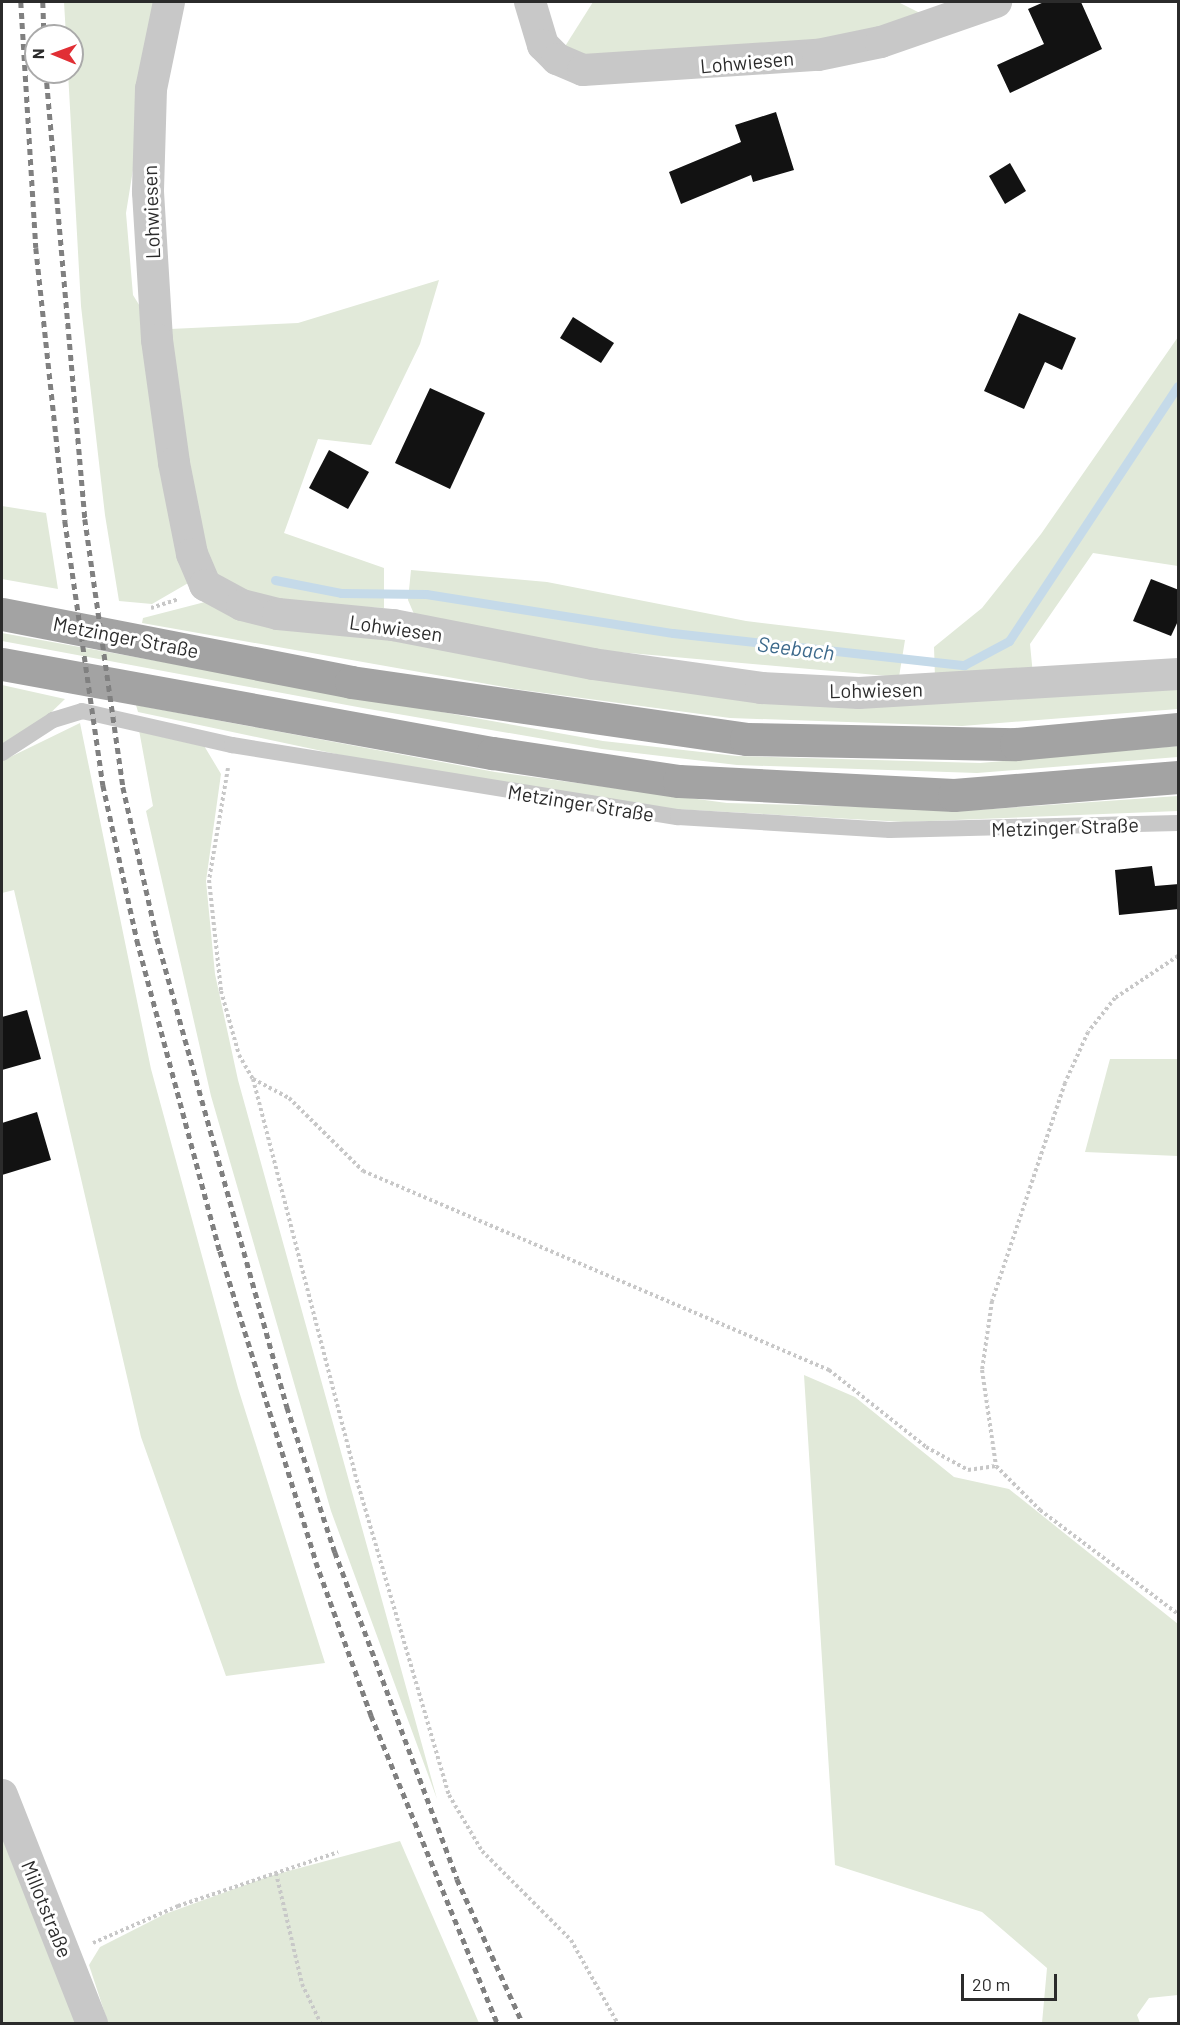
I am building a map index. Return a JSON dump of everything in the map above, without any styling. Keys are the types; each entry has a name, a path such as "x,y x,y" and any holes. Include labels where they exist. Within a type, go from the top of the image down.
{"main road":[{"name":"Metzinger Straße","path":"2,614 351,682 722,737 952,746 1098,739 1179,729"},
{"name":"Metzinger Straße","path":"2,664 494,753 679,781 954,795 1179,777"}],"street":[{"name":"Lohwiesen","path":"170,2 151,89 148,192 157,340 174,463 192,554 205,585 242,605 278,614 393,625 593,664 761,688 859,693 1179,674"},
{"name":"Lohwiesen","path":"530,2 543,45 557,59 583,70 818,55 881,42 996,2"},
{"name":"Millotstraße","path":"2,1795 92,2024"}],"lane":[{"name":"Metzinger Straße","path":"2,753 53,720 82,711 232,745 690,818 890,830 1179,823"}],"path":[{"path":"232,745 209,880 211,928 236,1044 253,1079 355,1474 449,1796 482,1851 571,1940 618,2024"},
{"path":"1179,956 1115,998 1088,1032 1065,1083 992,1301 982,1370 996,1467 1041,1510 1179,1614"},
{"path":"253,1079 289,1098 363,1171 829,1370 926,1447 968,1470 996,1467"},
{"path":"65,1955 177,1906 338,1851"},
{"path":"276,1873 302,1984 321,2024"}],"green space":[{"path":"64,2 160,2 126,213 133,295 149,321 190,582 152,604 119,601 105,515 81,306 69,84 84,84 84,24 65,24"},
{"path":"593,2 898,2 940,23 881,42 557,59"},
{"path":"439,280 420,344 371,445 318,439 284,533 384,568 384,608 272,603 211,574 197,521 170,329 298,323"},
{"path":"1178,337 1178,566 1093,553 1030,644 1033,675 935,678 934,647 982,608 1041,534"},
{"path":"2,506 46,513 58,589 2,579"},
{"path":"411,570 547,582 746,621 905,640 899,677 607,651 414,614 408,600"},
{"path":"205,602 659,679 1178,683 1178,709 962,726 730,718 515,689 142,623 143,618"},
{"path":"2,633 603,741 737,756 980,763 1178,746 1178,757 977,773 737,765 602,749 363,708 2,641"},
{"path":"2,685 65,699 40,723 2,745"},
{"path":"136,705 495,772 727,803 978,810 1178,796 1178,811 905,822 674,809 416,771 138,712"},
{"path":"80,723 151,1069 238,1388 325,1663 226,1676 141,1437 14,890 2,893 2,761"},
{"path":"139,730 203,744 221,774 206,881 215,974 238,1080 437,1799 331,1511 211,1096 146,811 153,806"},
{"path":"1110,1059 1178,1059 1178,1156 1085,1152"},
{"path":"804,1375 855,1397 954,1477 1009,1489 1178,1624 1178,1995 1149,1998 1137,2015 1140,2023 1042,2023 1047,1968 982,1912 835,1865"},
{"path":"2,1822 84,2023 2,2023"},
{"path":"400,1841 479,2023 108,2023 89,1965 100,1947 165,1914 270,1876"}],"building":[{"path":"1044,2 1081,2 1102,49 1010,93 997,65 1044,44 1028,9"},
{"path":"776,112 794,170 753,182 751,175 681,204 669,172 741,142 735,125"},
{"path":"1010,163 1026,191 1005,204 989,176"},
{"path":"1019,313 1076,338 1062,370 1045,362 1024,409 984,391"},
{"path":"573,317 614,343 601,363 560,338"},
{"path":"430,388 485,413 450,489 395,463"},
{"path":"329,450 369,472 348,509 309,488"},
{"path":"1151,579 1179,590 1179,619 1171,636 1133,621"},
{"path":"1152,866 1155,886 1179,884 1179,909 1119,915 1115,870"},
{"path":"27,1010 41,1059 2,1070 2,1017"},
{"path":"37,1112 51,1160 2,1175 2,1123"}],"waterway":[{"name":"Seebach","path":"275,580 341,593 426,594 673,633 964,665 1009,641 1178,386"}],"railway":[{"path":"21,2 36,248 65,521 103,785 137,940 220,1251 316,1562 371,1715 498,2024"},
{"path":"43,2 44,24"},
{"path":"47,84 85,519 123,787 157,938 287,1407 335,1552 457,1879 523,2024"}]}
